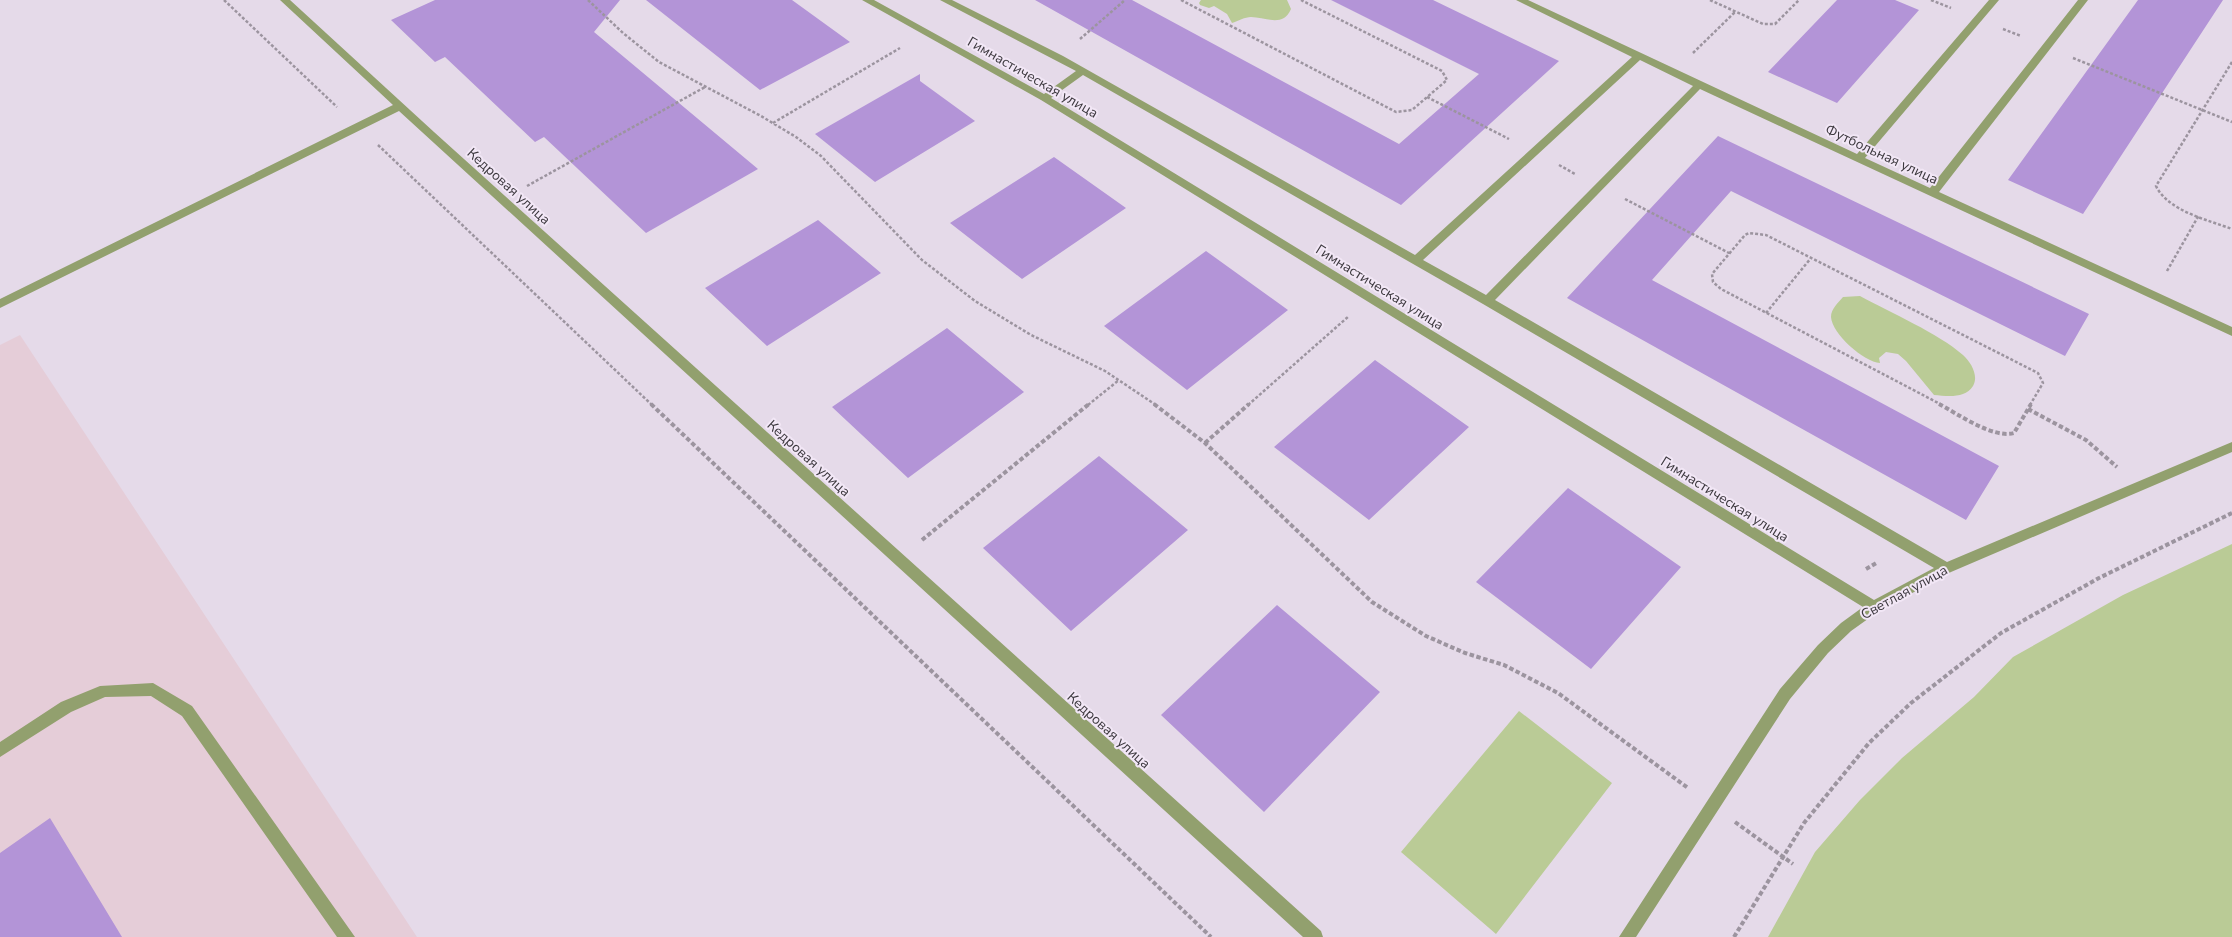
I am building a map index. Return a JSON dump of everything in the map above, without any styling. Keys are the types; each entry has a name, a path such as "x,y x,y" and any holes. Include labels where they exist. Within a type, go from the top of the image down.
{"street":[{"name":"Кедровая улица","path":"285,0 502,200 1315,937"},
{"name":"Гимнастическая улица","path":"867,0 1044,98 1874,606"},
{"name":"Гимнастическая улица","path":"945,0 1083,71 1487,301 1946,568"},
{"name":"Футбольная улица","path":"1521,0 1699,86 2232,332"},
{"path":"1858,160 1994,0"},
{"path":"1932,194 2045,46 2083,0"},
{"path":"1415,260 1639,56"},
{"path":"1044,98 1083,71"},
{"path":"1487,301 1699,86"},
{"path":"0,304 400,106"},
{"name":"Светлая улица","path":"1626,937 1785,694 1823,649 1846,627 1874,606 1946,568 2138,489 2232,447"},
{"path":"0,750 66,707 104,691 153,689 187,710 347,937"}],"path":[{"path":"224,0 1211,937"},
{"path":"588,0 641,49 680,74 773,123 821,156 922,260 975,301 1031,335 1106,371 1163,410 1205,443 1372,602 1426,636 1465,653 1504,665 1558,693 1794,864"},
{"path":"1058,57 1125,0"},
{"path":"1181,0 1396,112 1412,110 1446,80 1442,71 1301,0"},
{"path":"1710,0 1763,24 1774,24 1799,0"},
{"path":"1931,0 2023,37"},
{"path":"1673,73 1735,12"},
{"path":"773,123 926,33"},
{"path":"2068,56 2232,122"},
{"path":"2232,62 2156,186 2157,192 2162,198 2232,230"},
{"path":"502,200 706,87"},
{"path":"2153,296 2199,215"},
{"path":"1749,233 1766,235 1810,258 2038,373 2043,383 2014,433 2000,435 1990,431 1721,289 1713,282 1712,274 1749,233"},
{"path":"1766,313 1810,258"},
{"path":"1205,443 1370,298"},
{"path":"898,559 1119,380"},
{"path":"2028,409 2091,442 2138,489"},
{"path":"1734,937 1804,823 1869,743 1911,703 2001,633 2099,578 2232,514"},
{"path":"1837,585 1907,544"}],"shaded area":[{"path":"20,335 417,937 0,937 0,345"}],"green space":[{"path":"1201,0 1287,0 1291,9 1288,15 1279,20 1251,17 1232,23 1227,14 1214,6 1209,8 1200,5"},
{"path":"1860,296 1928,331 1963,355 1969,361 1975,374 1975,382 1970,390 1955,396 1934,395 1898,354 1886,352 1879,358 1880,363 1866,358 1850,346 1837,331 1831,314 1843,297"},
{"path":"2232,544 2232,937 1768,937 1815,852 1860,800 1902,758 1974,697 2013,657 2123,595"},
{"path":"1519,711 1612,783 1496,934 1401,852"}],"building":[{"path":"435,0 620,0 594,32 758,169 646,233 544,137 535,142 445,57 435,62 391,20"},
{"path":"646,0 792,0 850,42 760,90"},
{"path":"1035,0 1132,0 1399,144 1479,74 1331,0 1433,0 1559,61 1401,205"},
{"path":"1837,0 1895,0 1919,10 1837,103 1768,72"},
{"path":"2138,0 2223,0 2083,214 2008,180"},
{"path":"920,74 920,81 975,121 875,182 815,134"},
{"path":"1718,136 2089,314 2065,356 1731,191 1652,280 1999,466 1966,520 1567,298"},
{"path":"1054,157 1126,208 1022,279 950,223"},
{"path":"818,220 881,273 767,346 705,288"},
{"path":"1206,251 1288,310 1187,390 1104,326"},
{"path":"947,328 1024,392 908,478 832,407"},
{"path":"1375,360 1469,427 1369,520 1274,447"},
{"path":"1099,456 1188,530 1071,631 983,548"},
{"path":"1568,488 1681,567 1591,669 1476,582"},
{"path":"1277,605 1380,692 1264,812 1161,715"},
{"path":"50,818 122,937 0,937 0,853"}]}
